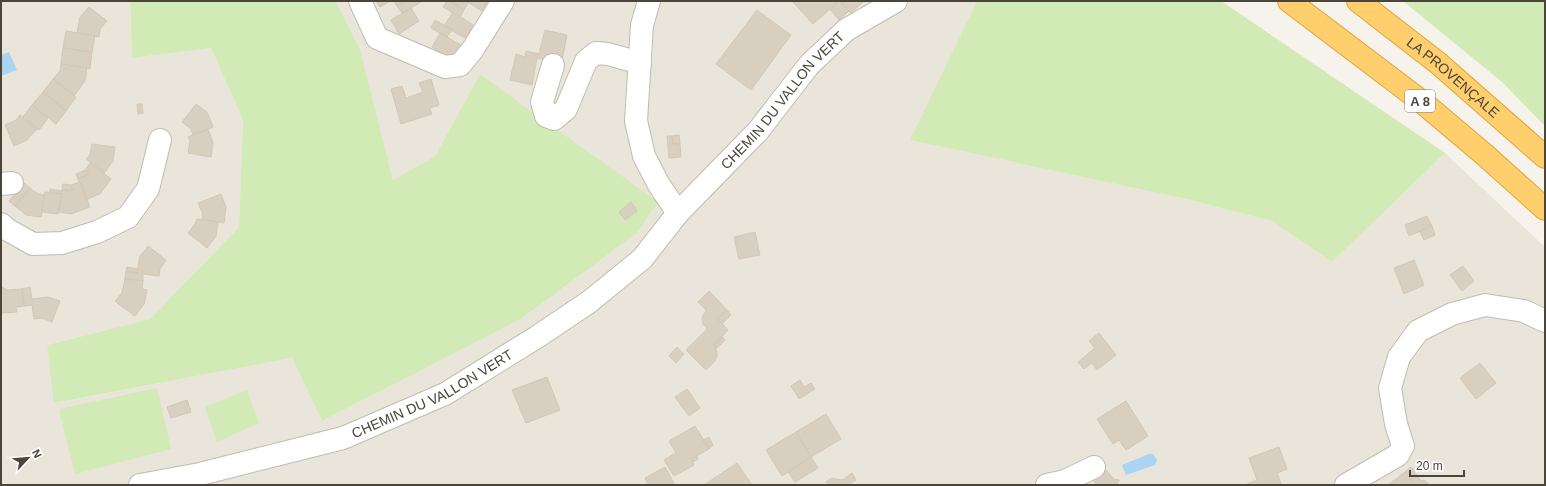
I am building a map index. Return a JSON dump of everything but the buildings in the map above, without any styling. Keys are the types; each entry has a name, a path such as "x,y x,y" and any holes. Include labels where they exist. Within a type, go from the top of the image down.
{"highway":[{"name":"A 8","path":"1289,1 1421,101 1486,156 1545,209"},
{"name":"LA PROVENÇALE","path":"1358,1 1438,63 1545,158"}],"street":[{"path":"360,1 377,38 445,67 460,65 473,49 503,1"},
{"path":"649,1 642,25 636,121 644,156 659,185 678,213"},
{"name":"CHEMIN DU VALLON VERT","path":"140,485 200,474 343,438 445,394 537,337 589,302 642,259 678,213 758,131 808,65 846,30 896,1"},
{"path":"553,65 542,102 546,116 554,119 566,109 586,61 596,54 608,54 640,63"},
{"path":"1,224 8,230 33,244 62,243 97,232 128,217 148,189 160,140"},
{"path":"1346,485 1398,455 1403,446 1396,424 1390,388 1399,357 1418,331 1452,314 1485,304 1524,310 1545,321"},
{"path":"1046,485 1065,481 1094,467"}],"shaded area":[{"path":"1,1 130,1 132,58 211,48 243,120 239,227 150,319 47,345 55,403 292,358 322,421 521,319 637,233 657,202 480,74 435,156 393,180 360,49 336,1 977,1 911,140 1186,199 1272,221 1332,262 1445,153 1545,247 1545,485 1,485"}],"green space":[{"path":"130,1 336,1 360,49 393,180 435,156 480,74 658,202 637,233 521,319 322,421 292,358 54,403 47,345 150,319 239,227 243,120 211,48 132,58"},
{"path":"977,1 1221,1 1445,153 1332,262 1272,221 1186,199 910,140"},
{"path":"1403,1 1545,1 1545,126 1502,82"},
{"path":"157,388 171,449 75,474 59,409"},
{"path":"247,390 259,423 217,442 205,407"}],"water":[{"path":"9,52 17,70 1,76 1,55"},
{"path":"1149,454 1153,454 1157,460 1155,465 1126,475 1122,465"}]}
